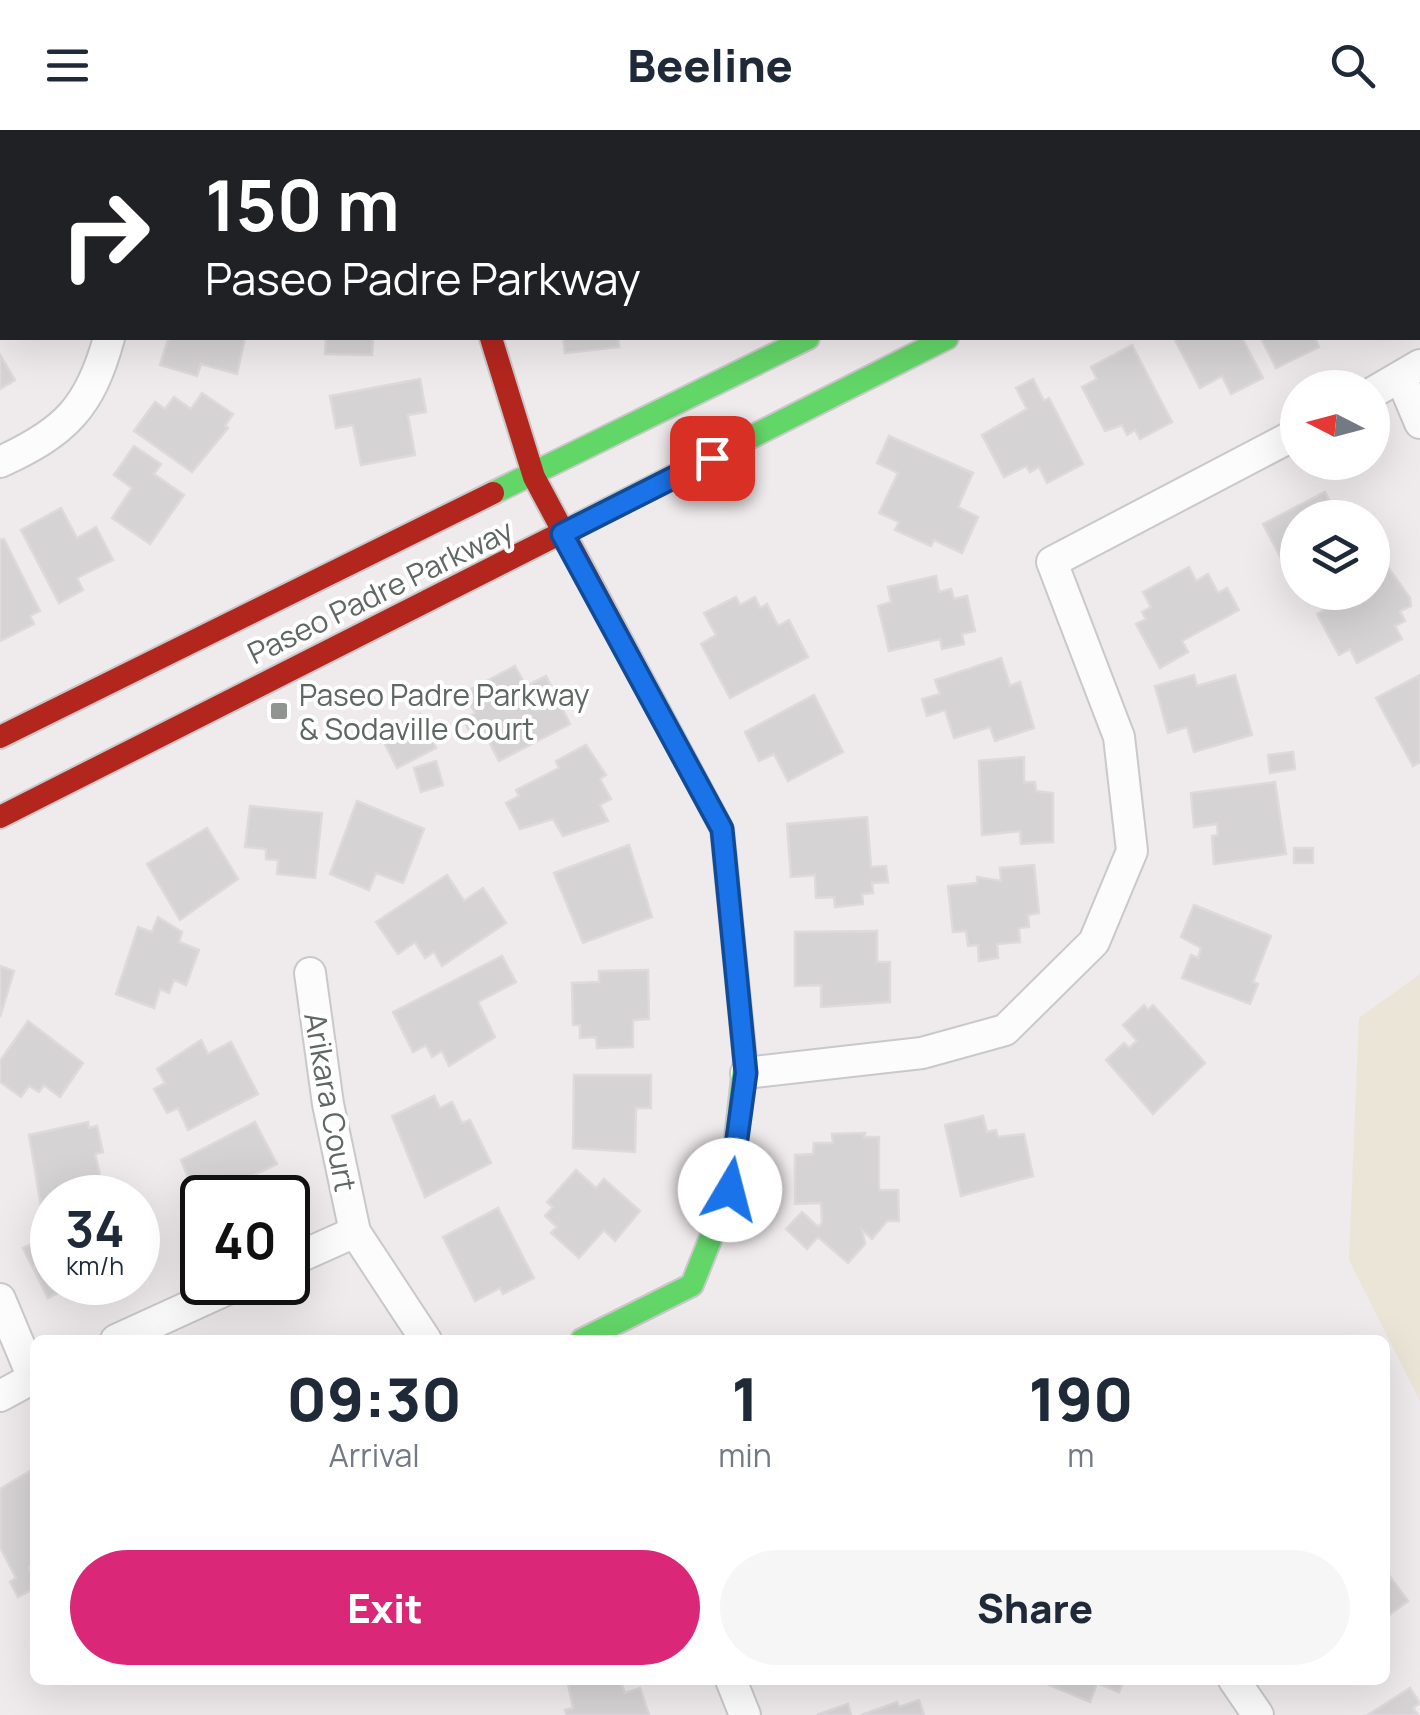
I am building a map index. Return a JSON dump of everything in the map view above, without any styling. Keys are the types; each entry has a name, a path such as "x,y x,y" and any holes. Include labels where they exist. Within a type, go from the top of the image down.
{"main road":[{"path":"491,340 534,477 722,829 746,1073 730,1190 692,1284 592,1335"},
{"name":"Paseo Padre Parkway","path":"0,737 534,477 804,340"},
{"name":"Paseo Padre Parkway","path":"0,816 943,340"}],"street":[{"path":"0,462 64,424 96,383 108,340"},
{"path":"1410,372 1420,423"},
{"path":"746,1073 922,1053 1005,1030 1094,942 1132,851 1128,813 1119,737 1052,562 1280,442"},
{"name":"Arikara Court","path":"310,973 328,1104 354,1232"},
{"path":"310,1252 354,1232 423,1335"},
{"path":"0,1299 30,1369"},
{"path":"127,1335 193,1305"},
{"path":"0,1396 30,1380"},
{"path":"733,1685 745,1715"},
{"path":"1237,1685 1258,1715"}],"shaded area":[{"path":"1420,974 1420,1401 1349,1260 1359,1018"}],"building":[{"path":"168,340 245,340 237,374 201,364 197,376 160,365"},
{"path":"326,340 373,340 372,355 325,354"},
{"path":"563,340 618,340 619,347 565,353"},
{"path":"1175,340 1243,340 1263,378 1231,394 1222,376 1200,388"},
{"path":"1262,340 1316,340 1319,347 1276,368"},
{"path":"1132,345 1172,422 1140,439 1135,430 1127,435 1122,425 1105,431 1082,387 1097,379 1091,367"},
{"path":"0,355 15,380 0,389"},
{"path":"420,379 426,412 408,415 415,455 361,465 353,425 336,428 330,396"},
{"path":"1033,379 1044,401 1049,398 1083,464 1047,483 1039,467 1030,472 1026,466 1004,477 982,435 1027,409 1016,388"},
{"path":"202,393 233,414 225,426 228,428 192,472 134,431 155,402 165,409 174,397 191,409"},
{"path":"889,436 973,473 958,507 978,517 962,553 934,540 931,546 895,530 899,522 879,513 898,473 877,463"},
{"path":"134,446 161,464 154,474 184,495 150,544 112,518 132,488 114,475"},
{"path":"1325,492 1329,500 1310,500"},
{"path":"61,508 77,538 96,527 113,560 77,578 83,590 59,603 21,530"},
{"path":"1280,515 1280,556 1263,524"},
{"path":"4,539 40,611 30,616 34,624 0,641 0,540"},
{"path":"1189,567 1196,581 1208,574 1218,593 1227,588 1239,610 1182,641 1188,652 1160,668 1136,624 1146,619 1142,612 1151,607 1143,592"},
{"path":"1390,570 1410,598 1411,606 1400,611 1405,621 1395,626 1402,639 1357,663 1350,649 1339,655 1317,614 1324,610 1390,610"},
{"path":"936,576 939,592 951,589 954,599 967,596 975,631 962,634 964,644 942,649 940,639 889,651 878,606 891,602 888,587"},
{"path":"736,597 740,605 755,597 760,608 767,604 778,626 789,620 808,657 730,698 701,644 716,635 704,613"},
{"path":"1001,658 1010,686 1020,682 1034,728 995,741 990,727 954,738 945,710 927,716 922,699 940,694 935,680"},
{"path":"515,666 526,686 546,676 570,724 499,761 482,728 471,734 463,719 475,713 464,693"},
{"path":"1194,675 1197,686 1235,675 1252,735 1194,752 1187,727 1168,733 1155,686"},
{"path":"1420,675 1420,762 1413,766 1376,698"},
{"path":"814,695 843,752 788,781 774,754 759,761 745,732"},
{"path":"420,714 436,748 397,768 380,734"},
{"path":"586,745 606,775 600,779 611,799 600,805 608,821 563,836 553,819 520,829 506,803 519,796 516,790 559,768 556,761"},
{"path":"1293,752 1295,769 1270,773 1268,755"},
{"path":"1024,757 1024,782 1035,782 1036,791 1053,793 1053,842 1021,844 1020,831 982,835 979,761"},
{"path":"436,761 443,785 421,792 414,768"},
{"path":"1275,782 1286,854 1214,864 1212,836 1218,835 1217,824 1194,827 1191,793"},
{"path":"357,801 424,829 403,883 376,873 369,890 330,874"},
{"path":"250,806 322,813 315,878 277,874 278,860 266,859 266,849 245,847"},
{"path":"867,817 871,867 886,866 888,882 872,883 873,893 862,894 863,904 835,907 834,897 816,898 815,875 791,877 787,824"},
{"path":"207,828 238,879 180,920 147,864"},
{"path":"629,845 652,917 583,943 554,873"},
{"path":"1294,848 1313,848 1313,863 1294,863"},
{"path":"1034,865 1039,913 1028,915 1029,927 1019,928 1020,942 997,944 998,958 979,961 978,945 968,946 966,931 953,932 948,886 977,883 977,877 1001,881 1000,868"},
{"path":"447,875 464,901 483,888 506,923 442,966 434,952 425,958 415,942 398,954 376,922"},
{"path":"1194,905 1271,936 1253,982 1258,984 1250,1004 1182,978 1191,955 1198,958 1201,948 1181,937"},
{"path":"158,917 182,932 179,942 199,950 186,985 174,980 169,993 160,989 154,1008 116,994 138,927 152,932"},
{"path":"877,931 877,962 890,962 890,1002 821,1007 821,985 795,986 795,932"},
{"path":"502,956 516,982 478,1002 495,1037 449,1066 442,1051 432,1057 426,1045 413,1052 393,1012"},
{"path":"0,966 14,971 0,1017"},
{"path":"648,970 649,1019 633,1020 633,1047 597,1048 596,1037 580,1038 580,1025 573,1025 572,983 599,982 599,971"},
{"path":"1144,1005 1148,1010 1153,1005 1205,1063 1153,1114 1106,1060 1124,1043 1129,1048 1137,1041 1123,1025"},
{"path":"28,1021 83,1063 60,1097 44,1085 39,1092 29,1086 21,1097 0,1082 0,1061"},
{"path":"201,1040 208,1054 231,1042 258,1094 188,1130 178,1108 167,1113 154,1089 165,1083 157,1069"},
{"path":"574,1075 651,1075 651,1108 636,1108 635,1152 573,1148"},
{"path":"434,1096 440,1108 452,1102 462,1123 470,1120 491,1163 425,1197 392,1116"},
{"path":"983,1116 987,1132 996,1130 998,1137 1024,1134 1033,1176 961,1196 945,1125"},
{"path":"88,1122 89,1128 97,1126 103,1152 95,1154 100,1175 36,1175 29,1135"},
{"path":"255,1122 277,1164 254,1175 187,1175 181,1160"},
{"path":"865,1133 864,1137 879,1137 879,1190 898,1190 899,1221 887,1221 872,1239 862,1230 865,1244 848,1263 818,1237 807,1249 786,1229 802,1212 818,1227 822,1223 821,1203 795,1204 795,1155 813,1154 814,1143 833,1143 832,1134"},
{"path":"576,1170 596,1188 604,1179 640,1211 615,1241 604,1230 579,1258 551,1233 557,1227 545,1216 553,1207 547,1202"},
{"path":"498,1208 534,1278 503,1294 500,1288 475,1301 443,1237"},
{"path":"30,1471 30,1591 18,1597 10,1582 16,1578 0,1547 0,1489"},
{"path":"1390,1577 1408,1601 1390,1614"},
{"path":"568,1685 622,1685 625,1693 640,1688 649,1715 567,1715 565,1710 573,1708"},
{"path":"1050,1685 1096,1685 1090,1702"},
{"path":"1102,1685 1122,1685 1119,1692"},
{"path":"1410,1688 1420,1703 1413,1708 1418,1715 1368,1715"},
{"path":"919,1700 924,1715 862,1715 897,1702 899,1707"},
{"path":"848,1704 851,1715 817,1715"}],"traffic: fast":[{"path":"493,493 804,340"},
{"path":"581,523 943,340"},
{"path":"592,1335 692,1285 730,1190 745,1060"}],"traffic: jam":[{"path":"492,340 534,477 722,829 745,1060"},
{"path":"0,737 493,493"},
{"path":"0,817 581,523"}],"place":[{"name":"Paseo Padre Parkway & Sodaville Court","path":"279,711"}],"route":[{"path":"712,458 562,534 722,829 746,1073 730,1190"}]}
